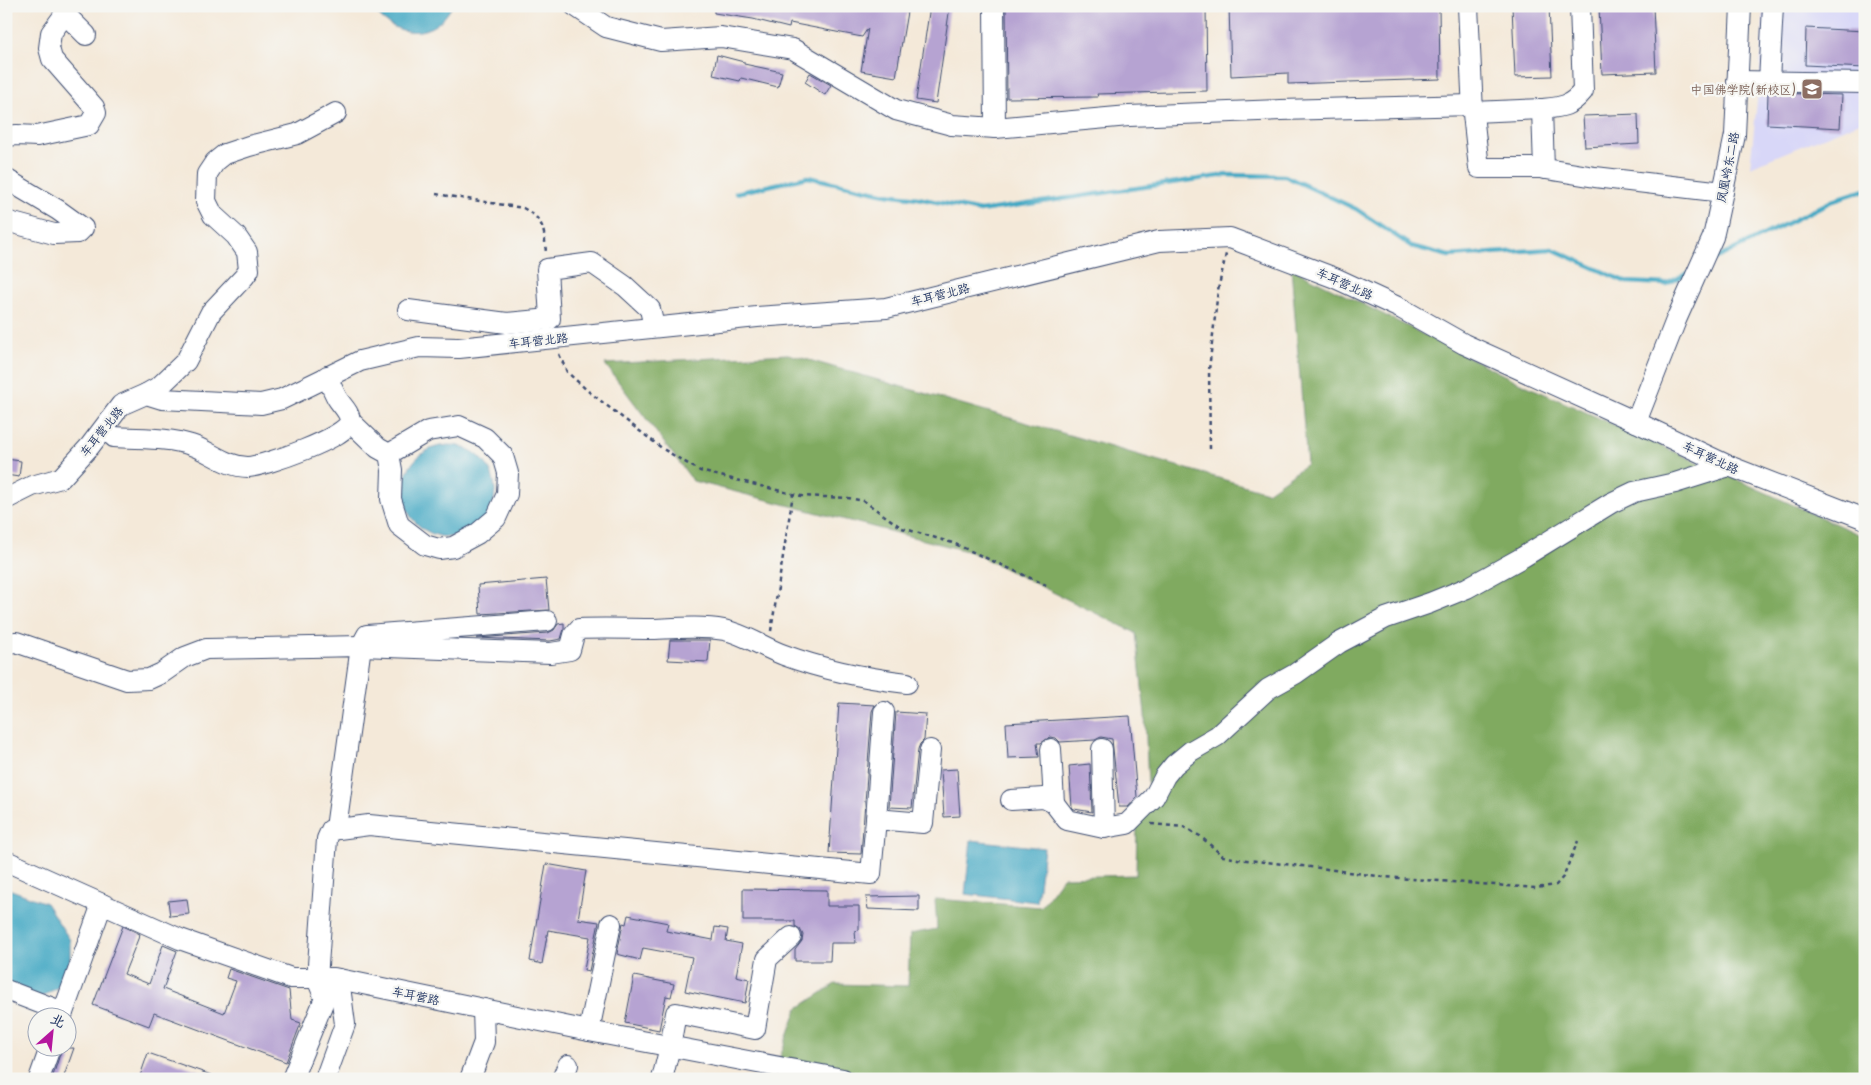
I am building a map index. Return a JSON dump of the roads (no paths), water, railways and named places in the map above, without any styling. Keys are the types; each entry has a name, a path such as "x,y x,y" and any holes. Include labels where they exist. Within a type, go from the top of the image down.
{"street":[{"path":"575,6 606,26 661,41 721,37 793,49 896,110 952,125 994,128 1129,116 1472,104 1479,168 1544,169 1595,178 1723,192"},
{"path":"994,6 994,128"},
{"path":"1468,6 1473,112"},
{"path":"1473,112 1542,109 1566,106 1576,100 1583,91 1580,6"},
{"name":"凤凰岭东二路","path":"1636,422 1676,320 1713,236 1735,135 1741,6"},
{"path":"1769,81 1773,6"},
{"path":"6,136 36,136 90,125 96,113 94,107 52,59 49,48 51,34 64,10 86,35"},
{"path":"1737,81 1865,83"},
{"path":"1542,109 1544,169"},
{"path":"146,394 160,386 186,361 211,312 249,270 247,252 236,236 213,215 206,201 207,174 215,162 225,154 298,134 336,113"},
{"path":"6,179 58,210 83,228 78,233 54,234 6,221"},
{"name":"车耳营北路","path":"6,499 32,486 61,478 90,446 121,405 146,394 162,399 261,404 282,399 360,361 419,347 458,348 654,327 886,308 1160,241 1230,238 1335,278 1402,309 1464,344 1729,466 1865,518"},
{"path":"408,310 506,324 550,319 547,269 592,263 625,286 650,309 654,327"},
{"path":"328,376 337,398 348,414 350,422 378,448 389,454"},
{"path":"114,437 166,440 192,445 230,464 248,466 264,463 310,448 347,428 350,422"},
{"path":"459,426 485,438 503,456 508,473 507,494 496,518 477,534 453,547 439,549 425,545 399,525 391,499 392,470 389,454 428,431 443,428 459,426"},
{"path":"1011,800 1044,798 1054,803 1067,820 1104,828 1127,824 1154,797 1165,776 1174,765 1191,751 1217,736 1268,689 1295,674 1339,643 1386,618 1467,588 1634,492 1675,483 1729,466"},
{"path":"336,828 361,646 367,635 546,620"},
{"path":"6,643 16,642 127,680 149,678 162,673 186,657 206,649 361,646 552,653 570,650 574,635 579,629 611,627 705,628 726,630 783,655 822,668 868,678 907,683"},
{"path":"292,1079 325,998 317,979 327,839 330,830 369,825 871,874 884,712"},
{"path":"1050,749 1054,803"},
{"path":"1102,749 1104,828"},
{"path":"876,819 923,823 930,750"},
{"name":"车耳营路","path":"6,861 180,939 291,978 339,979 589,1031 843,1079"},
{"path":"65,1008 102,904"},
{"path":"589,1031 611,924"},
{"path":"662,1079 676,1013 755,1030 767,959 791,937"},
{"path":"325,1079 346,1024 339,979"},
{"path":"6,990 46,1008"},
{"path":"470,1079 484,1042 483,1009"},
{"path":"39,1079 46,1058"}],"water":[{"path":"371,6 452,6 444,18 434,26 412,32 390,25"},
{"path":"449,445 467,449 481,459 491,473 495,491 491,509 481,523 467,533 449,537 431,533 417,523 407,509 403,491 407,473 417,459 431,449"},
{"path":"971,840 1044,848 1037,902 965,894"},
{"path":"6,888 46,903 70,940 70,963 60,986 40,998 6,985"}],"waterway":[{"path":"736,193 808,177 886,194 918,198 980,211 1226,175 1285,176 1356,209 1411,246 1449,256 1552,249 1626,282 1666,284 1689,273"},
{"path":"1709,262 1836,199 1865,190"}],"place":[{"name":"中国佛学院(新校区)","path":"1812,89"}]}
